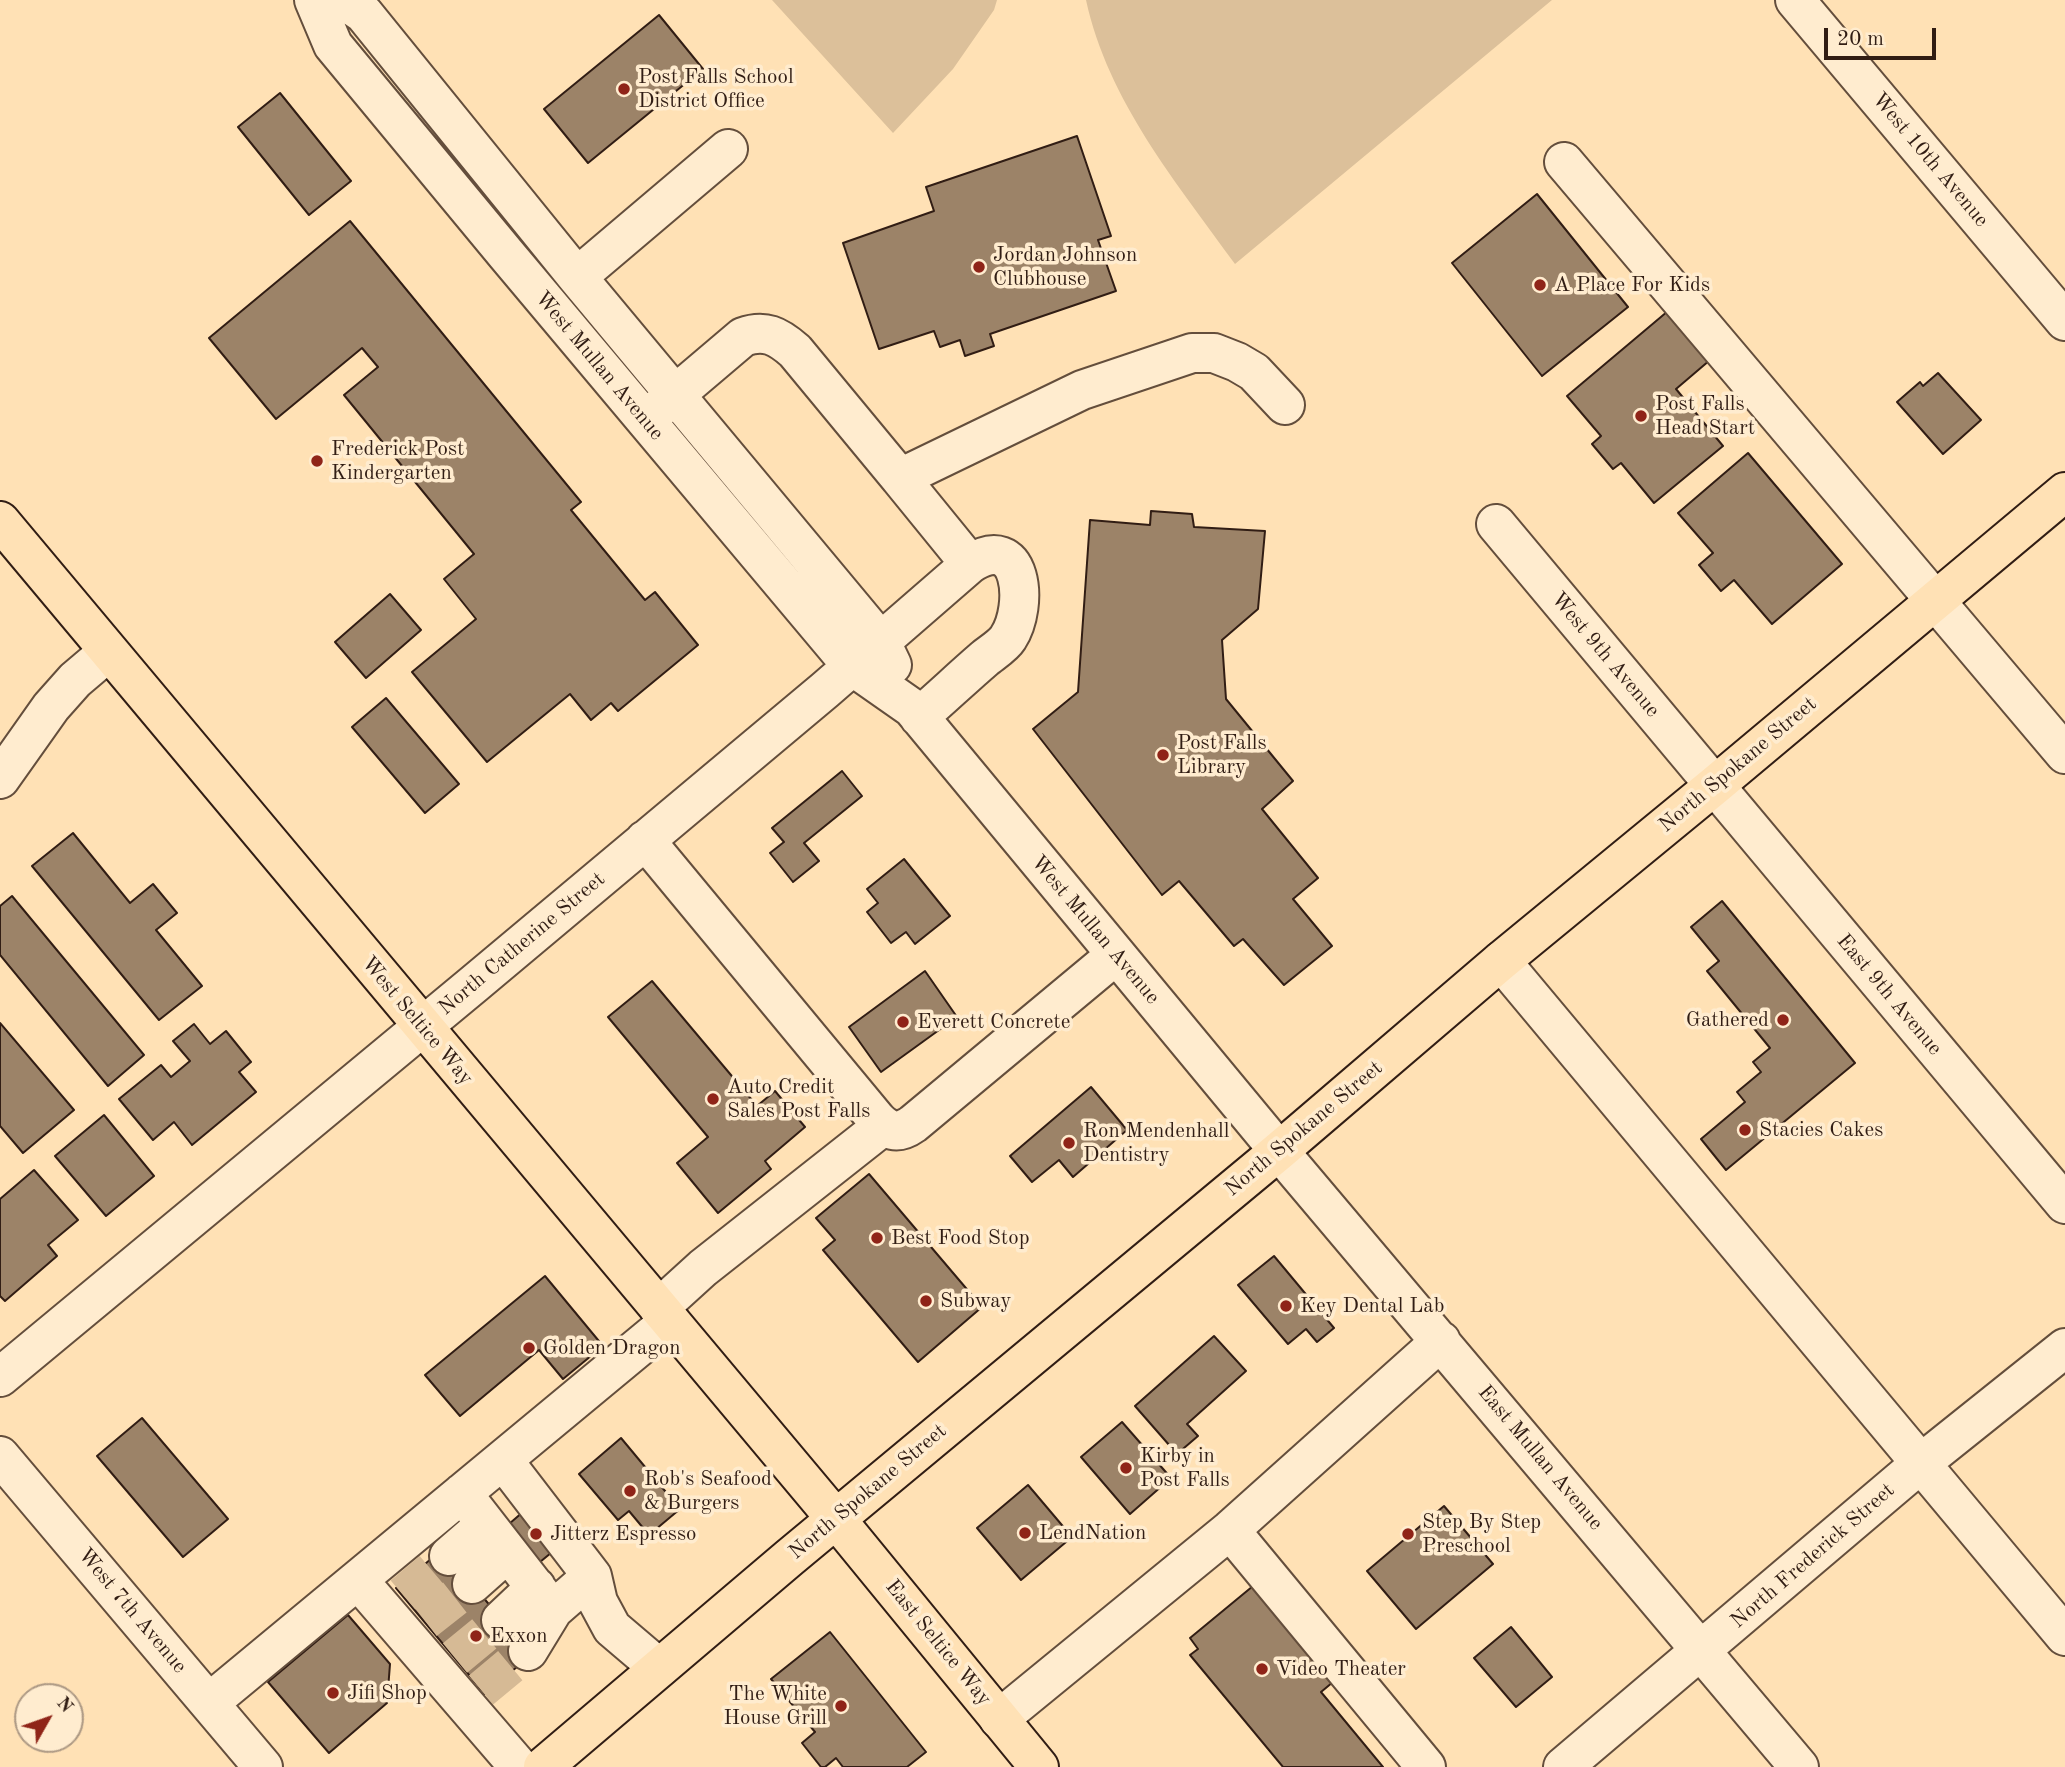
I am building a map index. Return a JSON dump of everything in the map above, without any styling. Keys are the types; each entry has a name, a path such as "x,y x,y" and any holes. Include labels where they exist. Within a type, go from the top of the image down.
{"main road":[{"name":"North Spokane Street","path":"556,1763 659,1668 1279,1151 1501,961 2065,492"},
{"name":"West Seltice Way","path":"0,521 836,1519"},
{"name":"East Seltice Way","path":"836,1519 1039,1767"}],"street":[{"name":"West Mullan Avenue","path":"314,0 333,44 852,666 916,712"},
{"name":"West Mullan Avenue","path":"344,0 365,14 577,277 881,642 916,712 1279,1151"},
{"name":"West 10th Avenue","path":"1795,0 2065,321"},
{"path":"577,277 728,149"},
{"path":"1564,162 2065,754"},
{"path":"645,421 743,337 753,333 767,333 782,339 795,351 970,564 991,553 1003,556 1017,573 1018,612 1008,638 916,712"},
{"path":"900,478 1082,390 1192,353 1214,353 1237,362 1254,372 1285,405"},
{"name":"West 9th Avenue","path":"1496,524 1714,786"},
{"name":"North Catherine Street","path":"0,1377 422,1027 881,642 970,564"},
{"path":"0,779 51,707 75,680 108,652"},
{"name":"East 9th Avenue","path":"1714,786 2065,1204"},
{"path":"645,840 883,1126 897,1132 913,1124 1116,955"},
{"path":"1501,961 2065,1636"},
{"path":"209,1703 503,1460 664,1315 703,1268 883,1126"},
{"name":"East Mullan Avenue","path":"1279,1151 1799,1767"},
{"path":"999,1719 1230,1530 1441,1341"},
{"name":"North Frederick Street","path":"1563,1767 1920,1464 2065,1348"},
{"name":"West 7th Avenue","path":"0,1456 263,1767"},
{"path":"503,1460 592,1577 597,1602 612,1628 659,1668"},
{"path":"462,1493 545,1598"},
{"path":"1230,1530 1426,1767"},
{"path":"460,1570 497,1538"},
{"path":"501,1620 592,1577"},
{"path":"358,1580 404,1615 473,1697 519,1767"},
{"path":"528,1651 545,1598"}],"shaded area":[{"path":"772,0 997,0 994,10 953,69 893,133"},
{"path":"1086,0 1552,0 1235,264 1168,171 1127,106 1096,37"}],"building":[{"name":"Post Falls School District Office","path":"659,15 703,69 588,163 544,109"},
{"path":"280,93 351,181 309,215 238,127"},
{"name":"Jordan Johnson Clubhouse","path":"1077,136 1111,236 1098,240 1116,291 990,334 994,346 965,356 960,340 940,347 934,331 879,349 843,243 934,211 926,187"},
{"name":"A Place For Kids","path":"1537,194 1628,307 1542,376 1452,263"},
{"path":"350,221 581,502 571,510 645,600 655,592 698,645 618,711 611,703 591,720 570,694 487,762 412,672 476,619 444,579 474,554 344,395 378,367 362,348 276,419 209,338"},
{"name":"Post Falls Head Start","path":"1668,311 1710,360 1676,389 1723,446 1654,503 1621,463 1613,469 1592,444 1601,436 1567,396"},
{"path":"1938,373 1981,420 1943,454 1897,402 1920,382 1923,386"},
{"path":"1748,453 1842,564 1772,624 1734,580 1721,591 1699,565 1713,553 1678,513"},
{"name":"Post Falls Library","path":"1151,511 1192,514 1194,527 1265,531 1258,609 1222,640 1226,699 1293,781 1262,809 1318,878 1293,899 1332,946 1284,985 1243,939 1234,946 1179,881 1162,895 1033,729 1078,692 1090,520 1150,525"},
{"path":"390,594 421,630 366,678 335,642"},
{"path":"386,698 459,784 425,813 352,727"},
{"path":"842,771 862,796 804,843 819,861 793,882 770,853 784,842 772,828"},
{"path":"73,833 130,903 153,884 177,913 156,930 202,986 159,1020 32,866"},
{"path":"904,859 950,916 915,944 906,932 891,943 867,912 878,903 867,889"},
{"path":"12,896 144,1055 108,1086 0,955 0,906"},
{"path":"1722,901 1855,1063 1726,1170 1701,1139 1745,1102 1737,1092 1761,1072 1753,1062 1770,1048 1707,971 1719,961 1691,927"},
{"name":"Everett Concrete","path":"925,971 957,1017 881,1072 849,1027"},
{"name":"Auto Credit Sales Post Falls","path":"652,981 757,1106 775,1091 805,1127 765,1161 771,1169 718,1213 677,1163 708,1137 608,1017"},
{"path":"0,1023 74,1110 23,1153 0,1126"},
{"path":"194,1024 210,1044 226,1031 251,1062 239,1072 256,1092 192,1145 174,1122 153,1140 119,1099 161,1065 171,1077 190,1061 173,1041"},
{"name":"Ron Mendenhall Dentistry","path":"1091,1087 1127,1130 1073,1177 1059,1160 1032,1182 1010,1156"},
{"path":"104,1115 154,1176 106,1216 55,1156"},
{"path":"34,1170 78,1220 48,1245 57,1256 5,1301 0,1296 0,1199"},
{"path":"869,1174 982,1307 918,1362 823,1250 835,1240 816,1218"},
{"name":"Key Dental Lab","path":"1274,1256 1334,1328 1317,1342 1306,1329 1288,1344 1238,1285"},
{"name":"Golden Dragon","path":"545,1276 603,1346 563,1379 539,1350 460,1416 425,1375"},
{"path":"1214,1336 1246,1371 1187,1424 1198,1436 1177,1454 1135,1406"},
{"path":"142,1418 228,1519 183,1557 97,1456"},
{"name":"Kirby in Post Falls","path":"1122,1422 1171,1478 1130,1514 1081,1457"},
{"name":"Rob's Seafood & Burgers","path":"621,1438 680,1509 649,1535 629,1511 618,1520 579,1474"},
{"name":"LendNation","path":"1028,1485 1072,1537 1021,1580 977,1528"},
{"name":"Jitterz Espresso","path":"531,1505 563,1543 540,1562 509,1524"},
{"path":"1444,1506 1493,1564 1416,1629 1367,1571"},
{"name":"Exxon","path":"443,1549 531,1655 485,1694 396,1588"},
{"name":"Video Theater","path":"1253,1586 1333,1682 1321,1692 1383,1767 1283,1767 1190,1655 1198,1649 1190,1638"},
{"name":"Jifi Shop","path":"348,1615 390,1664 387,1703 329,1753 268,1682"},
{"path":"1511,1627 1552,1677 1516,1707 1474,1658"},
{"name":"The White House Grill","path":"830,1632 926,1752 907,1767 843,1767 836,1758 821,1767 802,1743 815,1732 771,1679"}],"tunnel":[{"path":"403,1595 449,1556"},
{"path":"425,1621 472,1584"},
{"path":"455,1658 501,1620"},
{"path":"481,1690 528,1651"}],"place":[{"name":"Post Falls School District Office","path":"624,89"},
{"name":"Jordan Johnson Clubhouse","path":"979,267"},
{"name":"A Place For Kids","path":"1540,285"},
{"name":"Post Falls Head Start","path":"1641,416"},
{"name":"Frederick Post Kindergarten","path":"317,461"},
{"name":"Post Falls Library","path":"1163,755"},
{"name":"Gathered","path":"1783,1020"},
{"name":"Everett Concrete","path":"903,1022"},
{"name":"Auto Credit Sales Post Falls","path":"713,1099"},
{"name":"Stacies Cakes","path":"1745,1130"},
{"name":"Ron Mendenhall Dentistry","path":"1069,1143"},
{"name":"Best Food Stop","path":"877,1238"},
{"name":"Subway","path":"926,1301"},
{"name":"Key Dental Lab","path":"1286,1306"},
{"name":"Golden Dragon","path":"529,1348"},
{"name":"Kirby in Post Falls","path":"1126,1468"},
{"name":"Rob's Seafood & Burgers","path":"630,1491"},
{"name":"LendNation","path":"1025,1533"},
{"name":"Jitterz Espresso","path":"536,1534"},
{"name":"Step By Step Preschool","path":"1408,1534"},
{"name":"Exxon","path":"476,1636"},
{"name":"Video Theater","path":"1262,1669"},
{"name":"Jifi Shop","path":"333,1693"},
{"name":"The White House Grill","path":"841,1706"}]}
